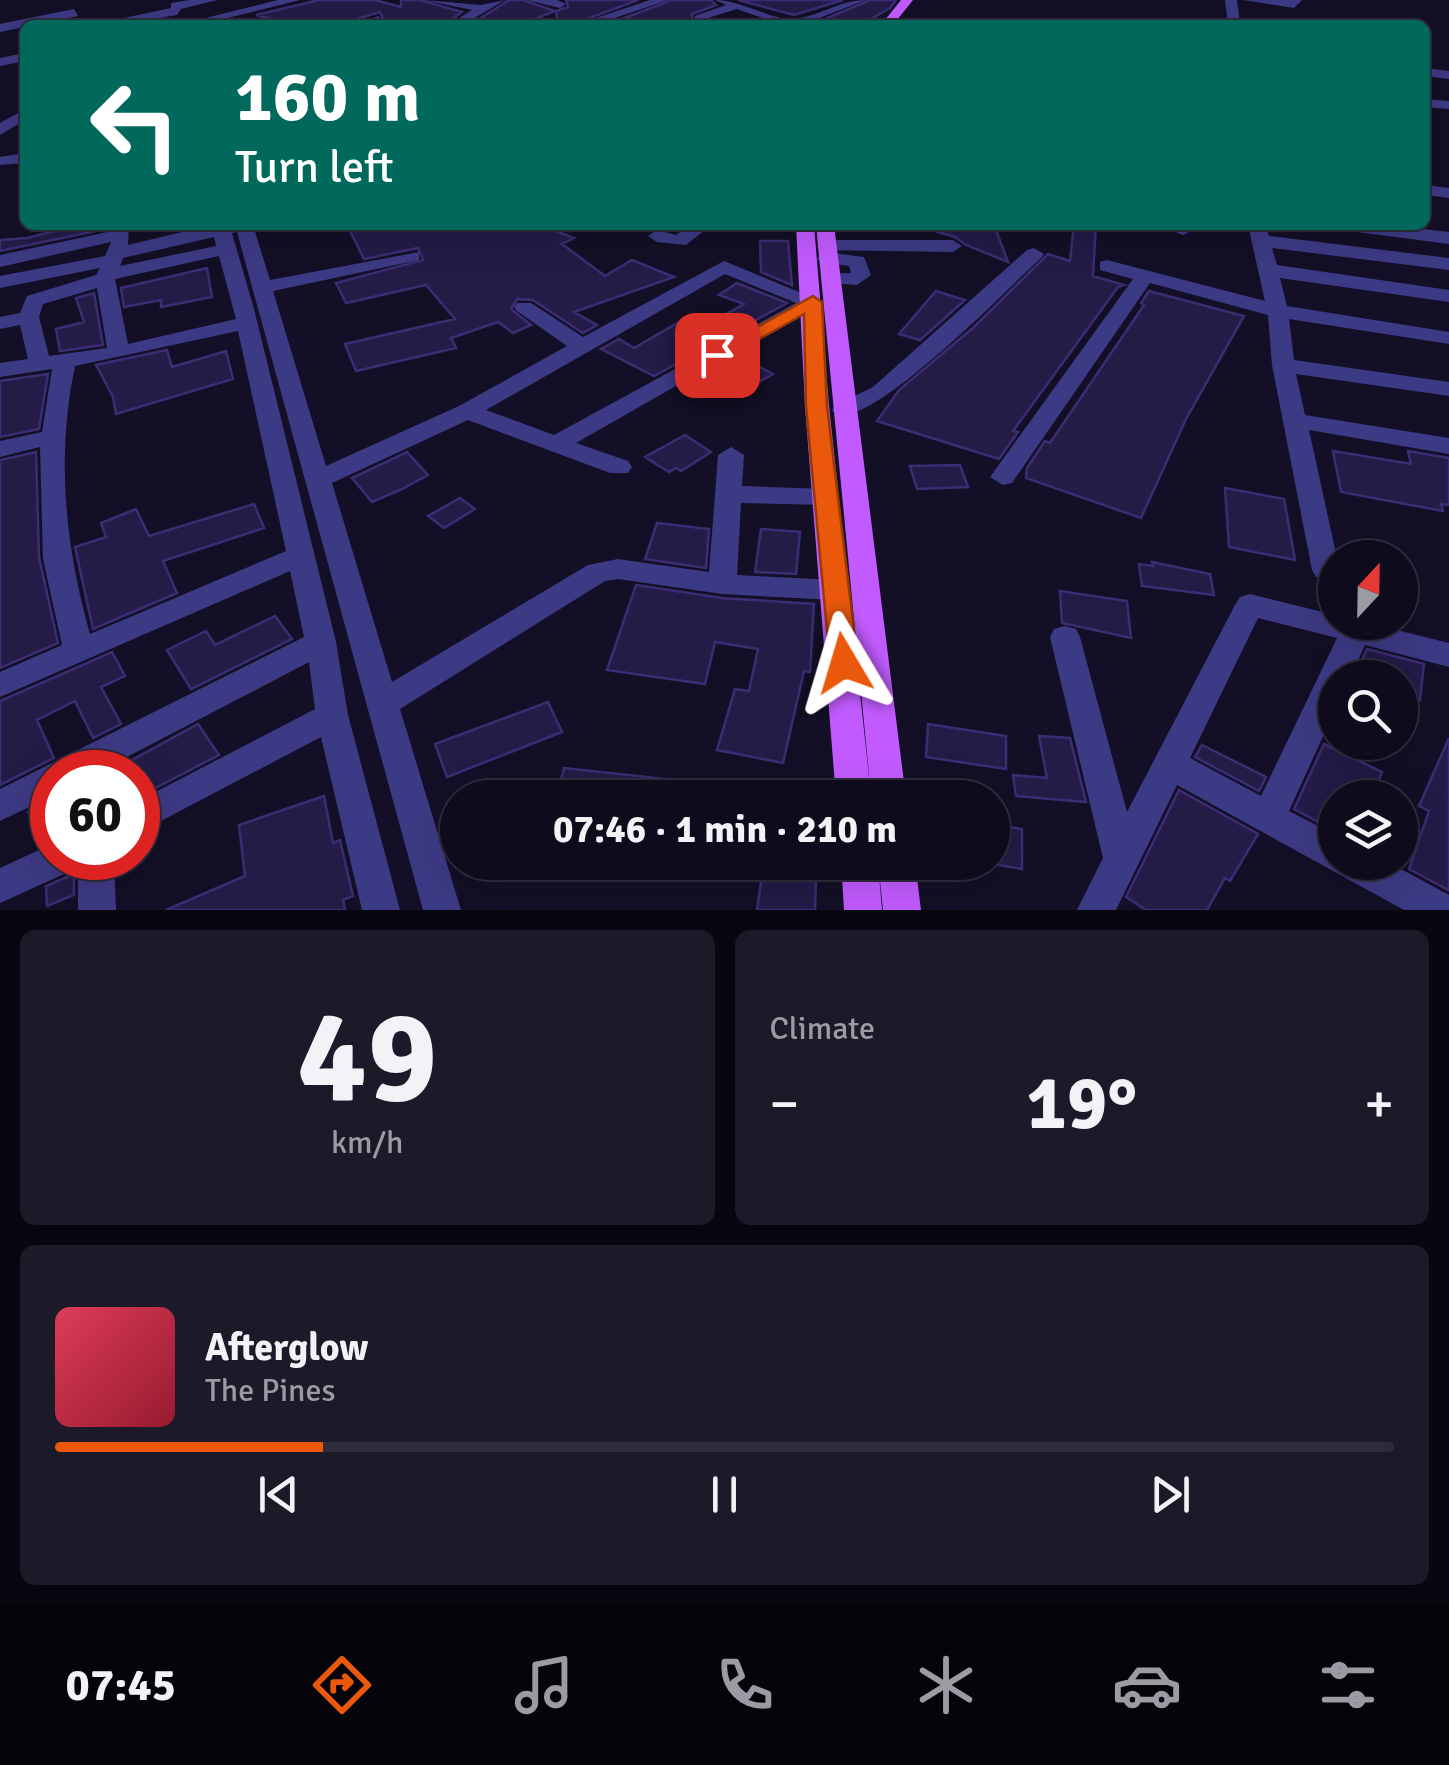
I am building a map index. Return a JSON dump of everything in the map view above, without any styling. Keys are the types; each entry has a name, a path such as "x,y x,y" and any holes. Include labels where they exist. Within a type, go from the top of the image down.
{"main road":[{"path":"892,20 907,0"},
{"path":"806,230 825,497 852,780"},
{"path":"827,252 887,780"},
{"path":"860,880 862,910"},
{"path":"898,880 902,910"}],"street":[{"path":"118,20 211,0"},
{"path":"204,20 294,0"},
{"path":"430,0 479,8"},
{"path":"461,20 499,0"},
{"path":"534,0 560,4"},
{"path":"597,20 662,0"},
{"path":"722,0 780,20"},
{"path":"802,20 860,0"},
{"path":"1248,0 1296,4 1296,0"},
{"path":"0,18 42,5"},
{"path":"700,19 738,5"},
{"path":"55,20 74,14"},
{"path":"3,162 20,159"},
{"path":"0,282 115,252 172,230"},
{"path":"657,236 679,241 696,230"},
{"path":"1383,230 1449,238"},
{"path":"0,262 115,252 229,233"},
{"path":"229,233 260,288 442,910"},
{"path":"229,233 246,323 321,642 332,715 381,910"},
{"path":"1320,540 1284,365 1278,310 1259,233 1449,264"},
{"path":"827,252 953,246"},
{"path":"79,650 55,548 53,363 29,317 39,295 115,252"},
{"path":"115,252 119,353"},
{"path":"844,410 881,392 1034,254"},
{"path":"260,288 412,256"},
{"path":"1107,266 1278,310 1449,338"},
{"path":"315,480 467,411 724,267 813,302"},
{"path":"1267,270 1449,296"},
{"path":"1003,477 1144,277"},
{"path":"557,443 813,302"},
{"path":"524,308 583,348"},
{"path":"0,323 29,317"},
{"path":"0,370 119,353 246,323"},
{"path":"1284,365 1449,389"},
{"path":"467,411 619,467"},
{"path":"1296,421 1449,446"},
{"path":"0,449 53,437"},
{"path":"722,584 731,455"},
{"path":"731,494 825,497"},
{"path":"0,685 300,556"},
{"path":"384,703 598,572 618,569 722,584 834,590"},
{"path":"1106,906 1122,861 1250,606 1318,623"},
{"path":"1065,636 1122,861"},
{"path":"1268,818 1352,640"},
{"path":"1390,640 1449,654"},
{"path":"110,750 321,642"},
{"path":"160,806 332,715"},
{"path":"1172,765 1318,845"},
{"path":"0,806 30,791"},
{"path":"0,886 30,872"},
{"path":"96,880 97,910"},
{"path":"1385,880 1440,910"}],"building":[{"path":"319,0 375,0 401,7 401,0 420,0 462,12 451,20 384,20 380,12 358,20 274,20 256,15"},
{"path":"509,0 523,0 555,11 532,20 478,20"},
{"path":"566,0 638,0 584,20 557,20 556,11 568,7"},
{"path":"672,0 711,0 716,5 692,14 693,20 619,20"},
{"path":"738,0 843,0 794,15"},
{"path":"870,0 896,0 869,20 823,20"},
{"path":"58,230 100,230 0,251 0,240"},
{"path":"350,230 553,230 574,238 562,244 605,276 632,260 674,277 574,312 597,325 583,333 533,300 517,299 511,309 531,325 513,333 498,322 451,338 456,348 356,371 345,344 455,319 426,285 346,303 336,283 423,260 418,248 364,259"},
{"path":"931,230 996,230 1008,262 966,245"},
{"path":"1073,230 1096,230 1093,276 1124,285 1118,287 1013,431 1018,432 999,459 877,421 899,390 974,327 1048,254 1070,261"},
{"path":"760,241 788,241 792,285 761,272"},
{"path":"207,268 212,297 161,307 161,300 124,307 121,288"},
{"path":"737,283 787,303 654,376 601,349 619,339 634,348 681,321 700,329 744,304 719,295"},
{"path":"936,291 965,300 920,340 899,334"},
{"path":"1149,291 1244,316 1186,419 1141,518 1026,478 1027,468 1045,441 1050,443 1144,305 1141,303"},
{"path":"94,293 103,345 60,351 56,329 84,322 76,298"},
{"path":"167,350 172,367 226,351 233,379 116,414 113,397 96,365"},
{"path":"737,355 773,374 748,388 732,380 706,396 685,385"},
{"path":"48,374 39,429 0,437 0,381"},
{"path":"685,435 711,452 681,471 676,468 669,472 645,457"},
{"path":"1333,451 1411,464 1408,451 1449,458 1449,505 1441,504 1443,511 1341,492"},
{"path":"36,452 39,557 58,643 0,668 0,460"},
{"path":"407,452 428,475 372,502 352,478"},
{"path":"960,465 968,487 917,489 910,466"},
{"path":"1225,488 1284,499 1295,560 1229,547"},
{"path":"460,498 475,509 444,528 428,516"},
{"path":"254,504 264,528 163,561 177,593 93,629 75,547 106,537 101,523 136,509 149,536"},
{"path":"657,523 709,529 706,568 645,559"},
{"path":"761,529 800,532 796,574 755,572"},
{"path":"1152,562 1210,574 1214,595 1142,586 1139,564 1153,566"},
{"path":"636,585 722,598 814,604 810,672 804,671 783,763 717,750 735,689 749,691 758,649 715,642 705,684 607,670"},
{"path":"1060,591 1127,601 1131,638 1062,623"},
{"path":"275,616 292,639 191,689 167,650 206,631 215,645"},
{"path":"1367,649 1409,660 1362,660"},
{"path":"112,652 125,676 101,687 121,724 93,738 75,701 37,720 50,750 30,750 30,770 0,785 0,701"},
{"path":"1418,662 1424,664 1418,699"},
{"path":"548,702 562,732 447,777 435,744"},
{"path":"198,724 219,755 160,786 160,750 150,750"},
{"path":"928,724 1006,736 1006,769 926,757"},
{"path":"1039,736 1070,738 1086,802 1016,796 1013,775 1047,778"},
{"path":"1449,738 1448,890 1418,874 1418,843 1429,811 1419,806"},
{"path":"1202,745 1266,777 1259,791 1195,757"},
{"path":"1318,757 1357,760 1382,772 1379,780 1318,780 1318,822 1294,809"},
{"path":"564,768 675,780 561,780"},
{"path":"1179,790 1258,834 1207,910 1146,910 1126,897"},
{"path":"324,796 333,843 340,840 353,896 343,900 345,910 166,910 245,876 239,825"},
{"path":"1010,827 1022,829 1022,869 1010,867"},
{"path":"74,880 74,895 47,906 46,886"},
{"path":"761,880 816,882 815,910 757,910"}],"route":[{"path":"717,355 813,302 817,406 844,663"}]}
